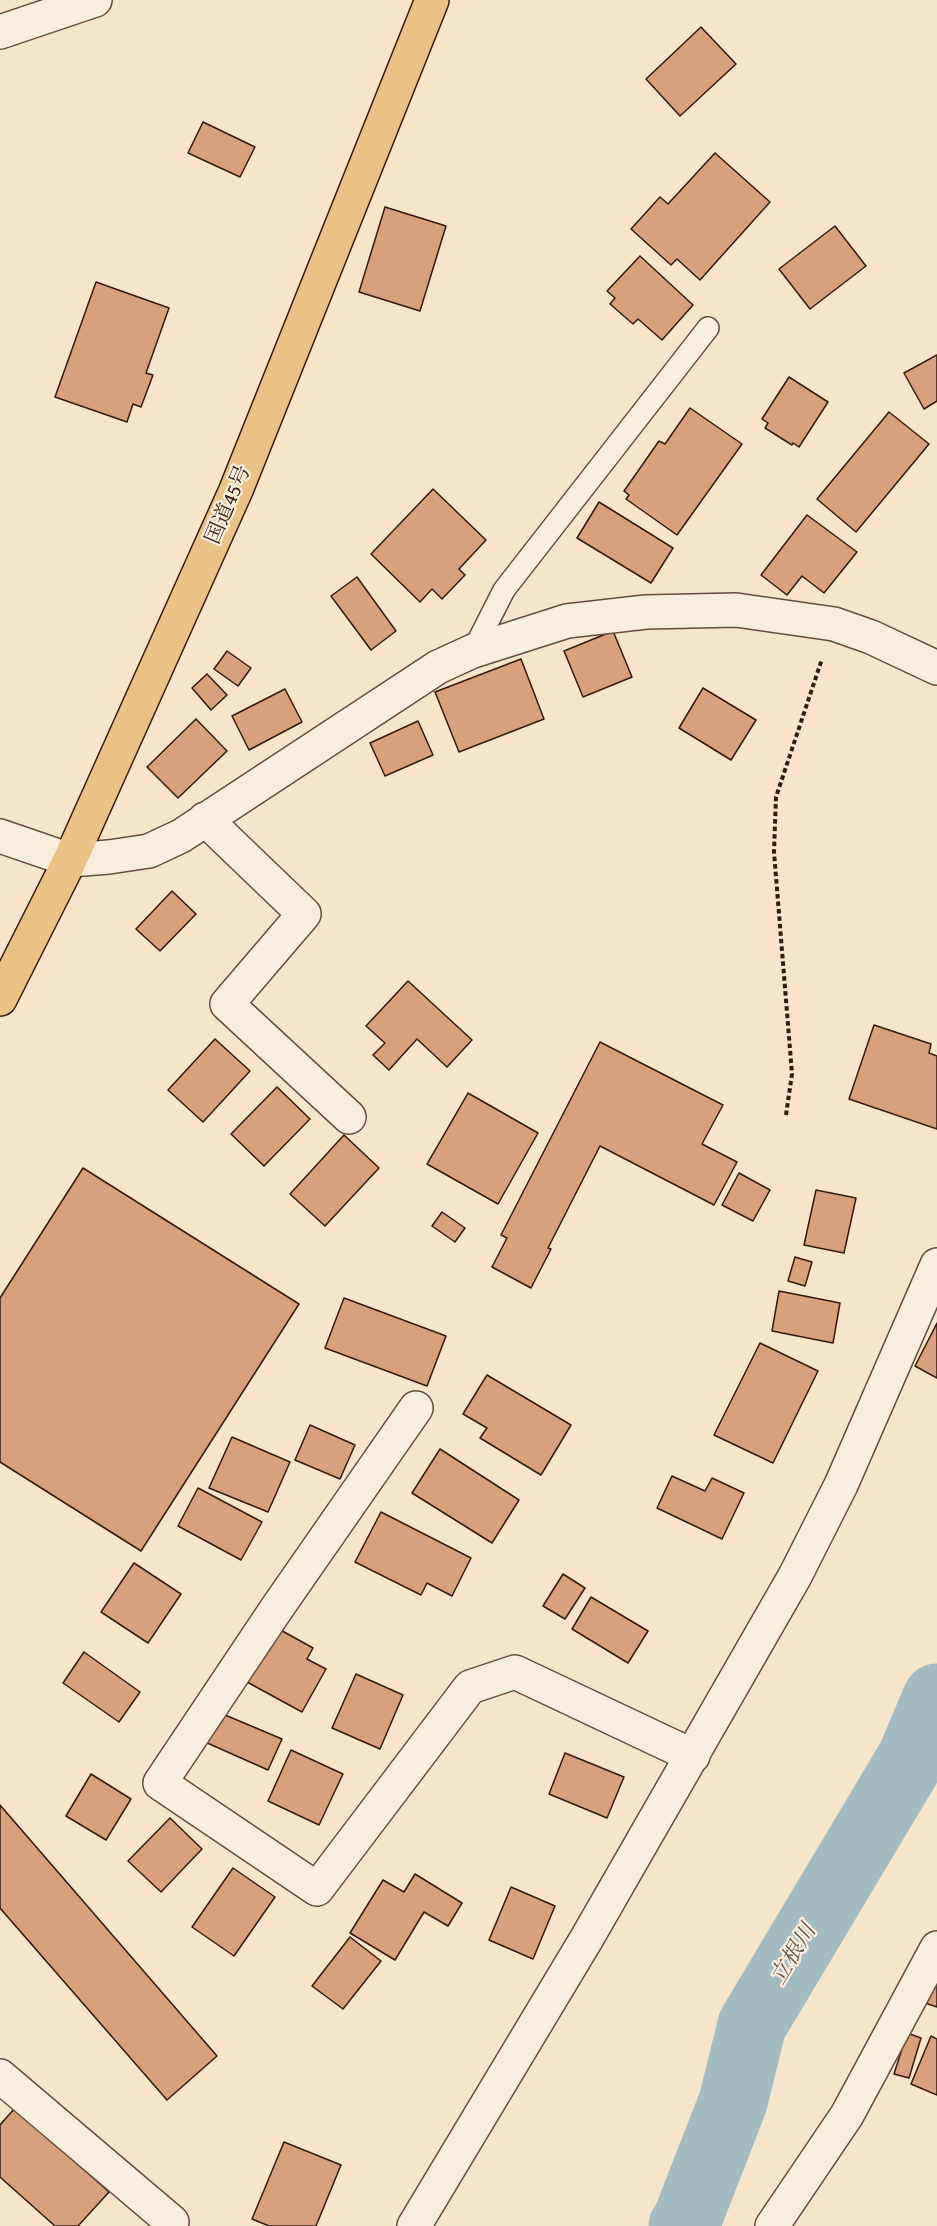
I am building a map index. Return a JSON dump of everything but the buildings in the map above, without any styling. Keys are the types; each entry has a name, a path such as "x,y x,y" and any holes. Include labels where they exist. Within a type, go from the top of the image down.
{"highway":[{"name":"国道45号","path":"0,999 70,860 236,490 432,0"}],"street":[{"path":"0,32 87,3"},
{"path":"0,836 70,860 149,851 181,836 438,666 473,651 567,621 646,612 736,610 834,624 871,637 937,668"},
{"path":"206,819 304,914 227,1004 349,1117"},
{"path":"414,2226 575,1958 795,1576 836,1495 937,1265"},
{"path":"416,1408 277,1608 160,1783 317,1888 470,1687 515,1672 693,1756"},
{"path":"772,2226 847,2115 937,1948"},
{"path":"0,2076 172,2222"}],"lane":[{"path":"473,651 504,590 708,328"}],"path":[{"path":"786,1115 792,1074 774,852 777,797 834,624"}],"waterway":[{"name":"立根川","path":"683,2226 733,2102 752,2025 911,1759 937,1698"}]}
